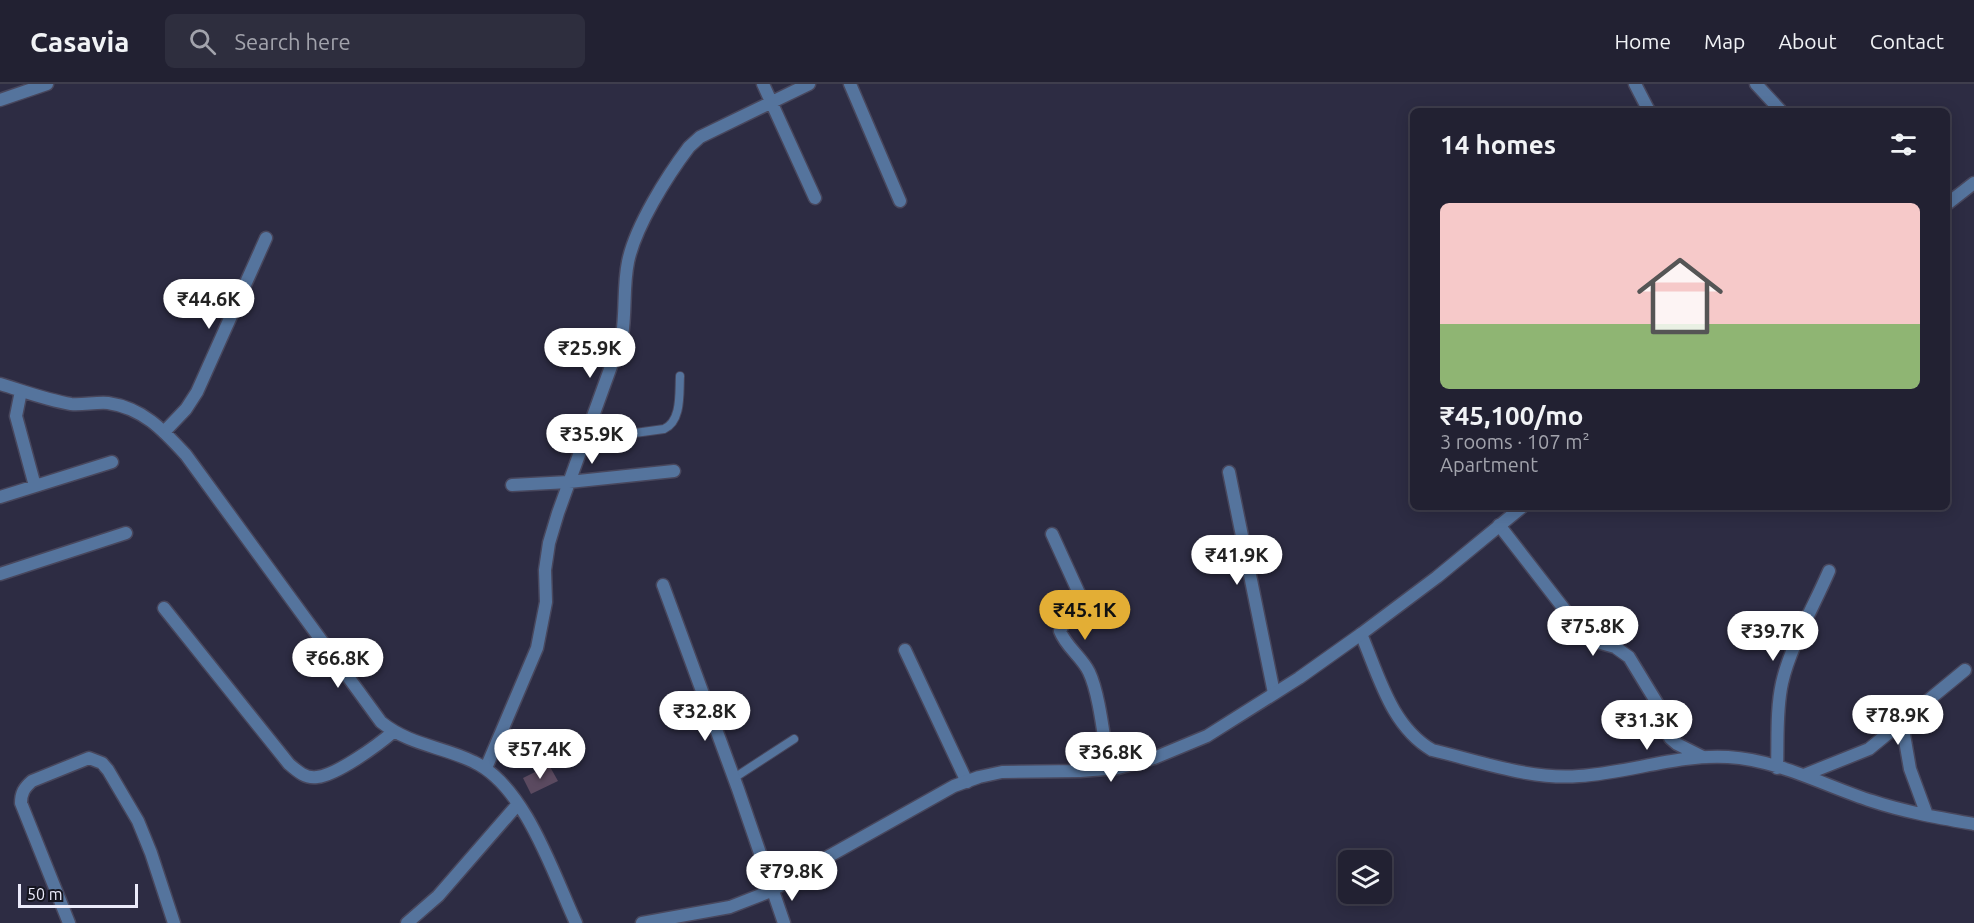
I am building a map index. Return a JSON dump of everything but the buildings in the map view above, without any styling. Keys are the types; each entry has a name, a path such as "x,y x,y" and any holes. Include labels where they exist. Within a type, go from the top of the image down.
{"street":[{"path":"0,100 47,84"},
{"path":"763,84 815,198"},
{"path":"486,768 537,648 546,602 545,570 549,543 622,336 626,308 627,266 635,235 689,147 700,137 809,84"},
{"path":"850,84 900,201"},
{"path":"1635,84 1647,108"},
{"path":"1756,84 1778,108"},
{"path":"1950,202 1974,183"},
{"path":"165,432 186,409 197,392 266,238"},
{"path":"0,384 73,404 106,403 130,408 165,432 186,455 381,722 405,738 472,760 500,779 530,821 576,923"},
{"path":"21,391 16,416 35,486"},
{"path":"0,497 112,462"},
{"path":"512,485 569,482 674,471"},
{"path":"1229,472 1274,693"},
{"path":"642,923 730,907 771,891 954,786 1002,772 1080,771 1108,768 1155,758 1207,736 1361,634 1437,577 1499,525 1513,510"},
{"path":"1499,525 1582,632 1590,640 1615,647 1629,657 1657,703 1670,738 1677,744 1704,757"},
{"path":"0,574 126,532"},
{"path":"1052,534 1083,602 1080,614 1064,623 1060,631 1084,663 1094,684 1108,768"},
{"path":"1778,768 1779,703 1782,683 1829,571"},
{"path":"663,585 784,923"},
{"path":"164,608 289,764 307,776 318,777 328,774 370,751 393,732"},
{"path":"1361,634 1394,712 1418,742 1432,750 1514,770 1578,777 1704,757 1750,759 1827,782 1871,801 1974,824"},
{"path":"905,650 967,782"},
{"path":"1804,776 1869,749 1965,670"},
{"path":"1902,723 1910,769 1927,815"},
{"path":"69,923 21,803 21,795 32,781 89,758 96,759 108,770 138,821 174,923"},
{"path":"407,923 438,896 518,804"}],"lane":[{"path":"584,440 664,429 671,426 675,419 680,376"},
{"path":"734,778 794,739"}]}
